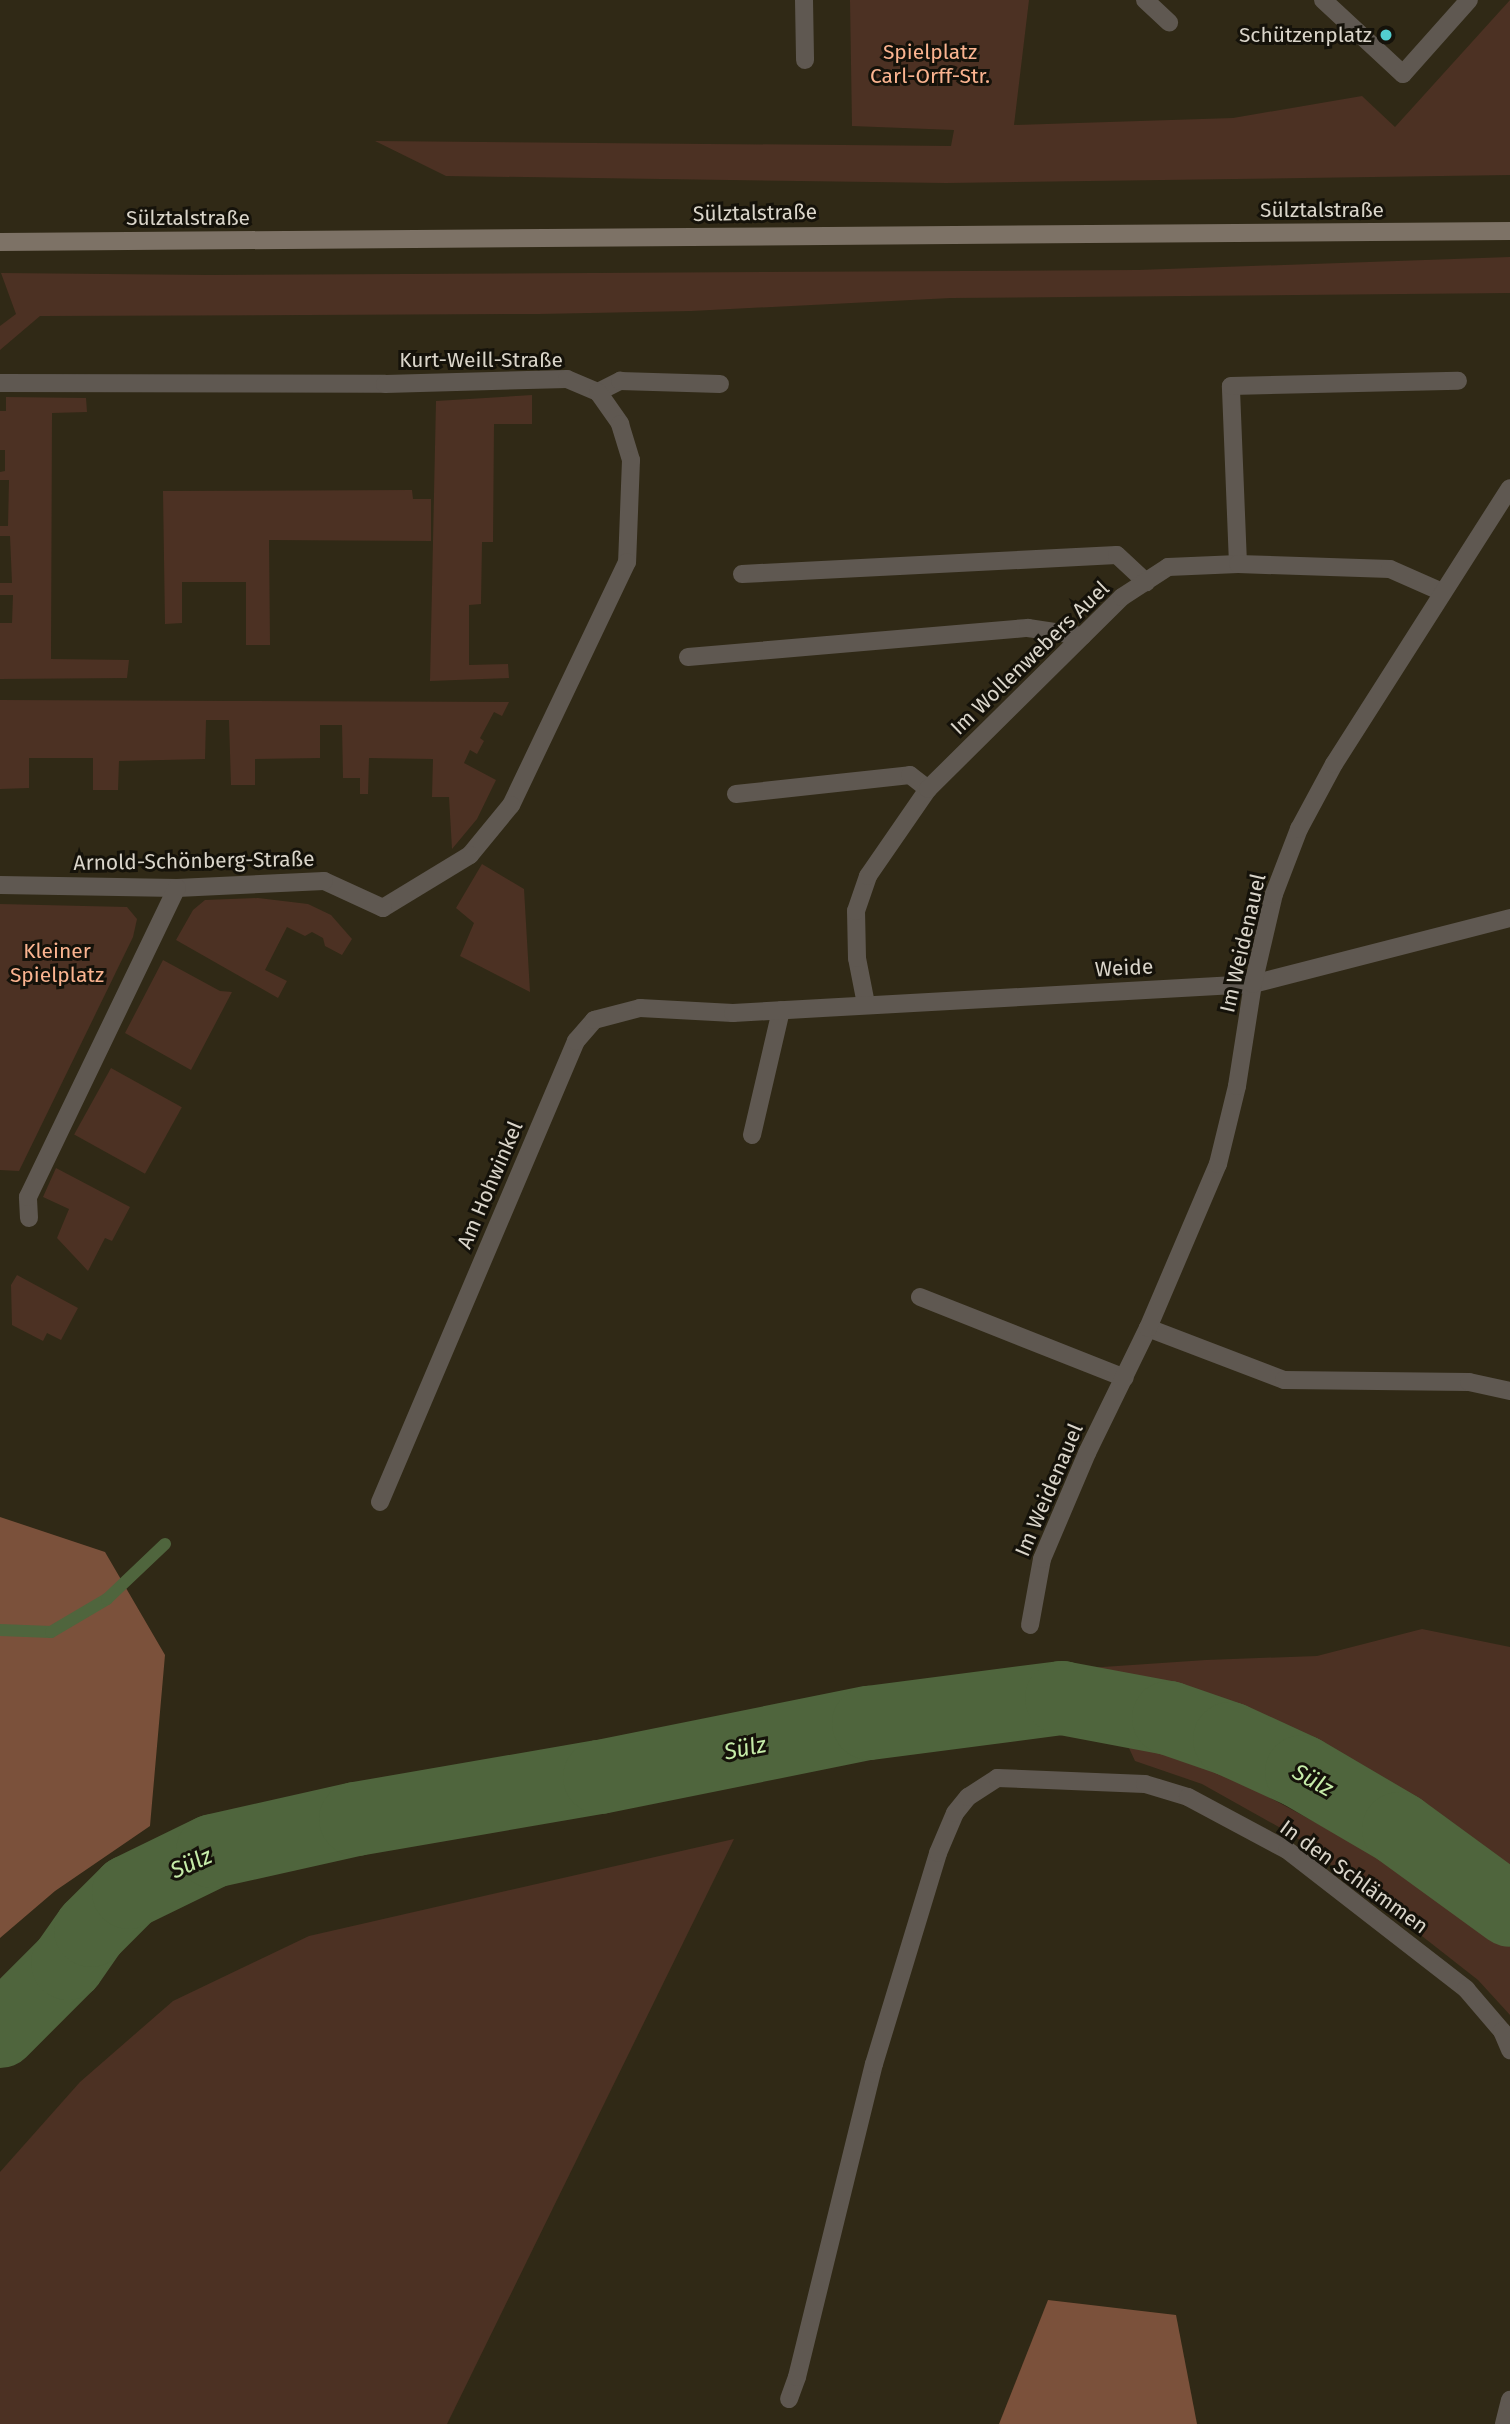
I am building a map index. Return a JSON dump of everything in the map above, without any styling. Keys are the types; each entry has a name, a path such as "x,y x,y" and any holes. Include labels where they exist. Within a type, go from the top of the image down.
{"main road":[{"name":"Sülztalstraße","path":"0,243 1510,231"}],"street":[{"path":"804,0 805,60"},
{"path":"1144,0 1169,22"},
{"path":"1323,0 1403,74 1469,0"},
{"name":"Kurt-Weill-Straße","path":"0,383 384,384 566,379 598,392"},
{"path":"598,392 620,381 720,384"},
{"path":"1238,564 1231,386 1458,381"},
{"name":"Arnold-Schönberg-Straße","path":"0,885 177,888 324,881 383,908 470,855 511,805 627,562 631,460 620,424 598,392"},
{"name":"Im Weidenauel","path":"1030,1625 1042,1559 1087,1453 1148,1328 1218,1164 1237,1086 1253,984 1274,894 1299,829 1334,764 1510,488"},
{"path":"742,573 1117,555 1146,582"},
{"name":"Im Wollenwebers Auel","path":"866,1004 857,958 856,911 867,876 928,789 1122,597 1168,567 1238,564 1390,569 1442,592"},
{"path":"688,657 1028,628 1082,636"},
{"path":"736,794 910,775 928,789"},
{"path":"29,1218 27,1197 177,888"},
{"name":"Weide","path":"733,1013 1253,984 1510,918"},
{"name":"Am Hohwinkel","path":"380,1502 576,1041 594,1020 640,1008 733,1013"},
{"path":"752,1135 781,1010"},
{"path":"920,1297 1125,1378"},
{"path":"1148,1328 1284,1380 1469,1382 1510,1391"},
{"name":"In den Schlämmen","path":"789,2399 797,2378 874,2064 938,1853 955,1813 968,1797 998,1778 1145,1784 1188,1797 1287,1850 1466,1989 1502,2031 1510,2050"},
{"path":"1504,2424 1510,2400"}],"green space":[{"name":"Spielplatz Carl-Orff-Str.","path":"850,0 1029,0 1014,125 1233,118 1362,96 1395,127 1510,0 1510,175 946,183 446,176 375,141 951,146 954,130 852,126"},
{"path":"1510,257 1510,293 951,298 691,311 538,314 40,316 0,350 0,326 16,314 1,273 209,275 1138,270"},
{"path":"532,395 532,424 494,424 493,542 482,542 481,604 469,605 469,665 508,664 509,678 430,681 436,401"},
{"path":"6,397 86,398 87,412 52,413 51,659 129,660 127,678 0,679 0,623 12,623 13,595 0,595 0,583 12,583 10,536 0,536 0,526 8,526 9,480 0,480 0,472 5,471 5,450 0,450 0,411 6,411"},
{"path":"412,490 413,499 431,499 431,541 269,540 270,645 246,645 246,582 182,582 182,623 165,624 163,491"},
{"path":"0,700 509,702 502,716 494,712 480,738 484,741 477,754 470,750 464,763 496,780 477,819 452,849 449,797 432,797 433,759 369,758 368,794 360,794 360,778 343,778 342,725 320,725 320,758 255,759 255,785 231,785 229,720 206,720 205,759 119,761 118,790 93,790 93,758 29,758 29,788 0,789"},
{"path":"482,864 524,889 530,992 460,956 474,923 456,908"},
{"path":"258,898 308,904 331,915 352,939 342,955 325,946 323,938 312,932 305,936 287,927 265,970 287,981 278,998 176,940 193,910 205,900"},
{"name":"Kleiner Spielplatz","path":"0,904 127,907 137,919 133,937 19,1171 0,1170"},
{"path":"163,960 220,991 232,992 191,1070 125,1033"},
{"path":"111,1068 182,1107 145,1174 74,1134"},
{"path":"56,1168 130,1207 112,1241 105,1238 88,1271 57,1238 69,1209 43,1197"},
{"path":"17,1275 78,1308 61,1340 47,1333 43,1341 12,1325 11,1285"},
{"path":"1422,1629 1510,1647 1510,1877 1404,1802 1256,1717 1103,1694 1088,1668 1317,1656"},
{"path":"1123,1735 1215,1768 1383,1859 1490,1930 1510,1947 1510,2015 1478,1980 1293,1835 1202,1784 1135,1761"},
{"path":"734,1839 447,2424 0,2424 0,2172 80,2082 173,2001 309,1936"}],"shaded area":[{"path":"0,1517 105,1552 165,1655 150,1826 55,1891 0,1938"},
{"path":"1048,2300 1176,2315 1197,2424 999,2424"}],"waterway":[{"path":"0,1630 51,1632 107,1599 165,1544"},
{"name":"Sülz","path":"0,2031 68,1963 91,1930 129,1892 213,1851 356,1819 600,1777 869,1723 1062,1698 1169,1718 1230,1739 1302,1772 1399,1829 1510,1910"}],"place":[{"name":"Schützenplatz","path":"1386,35"}]}
